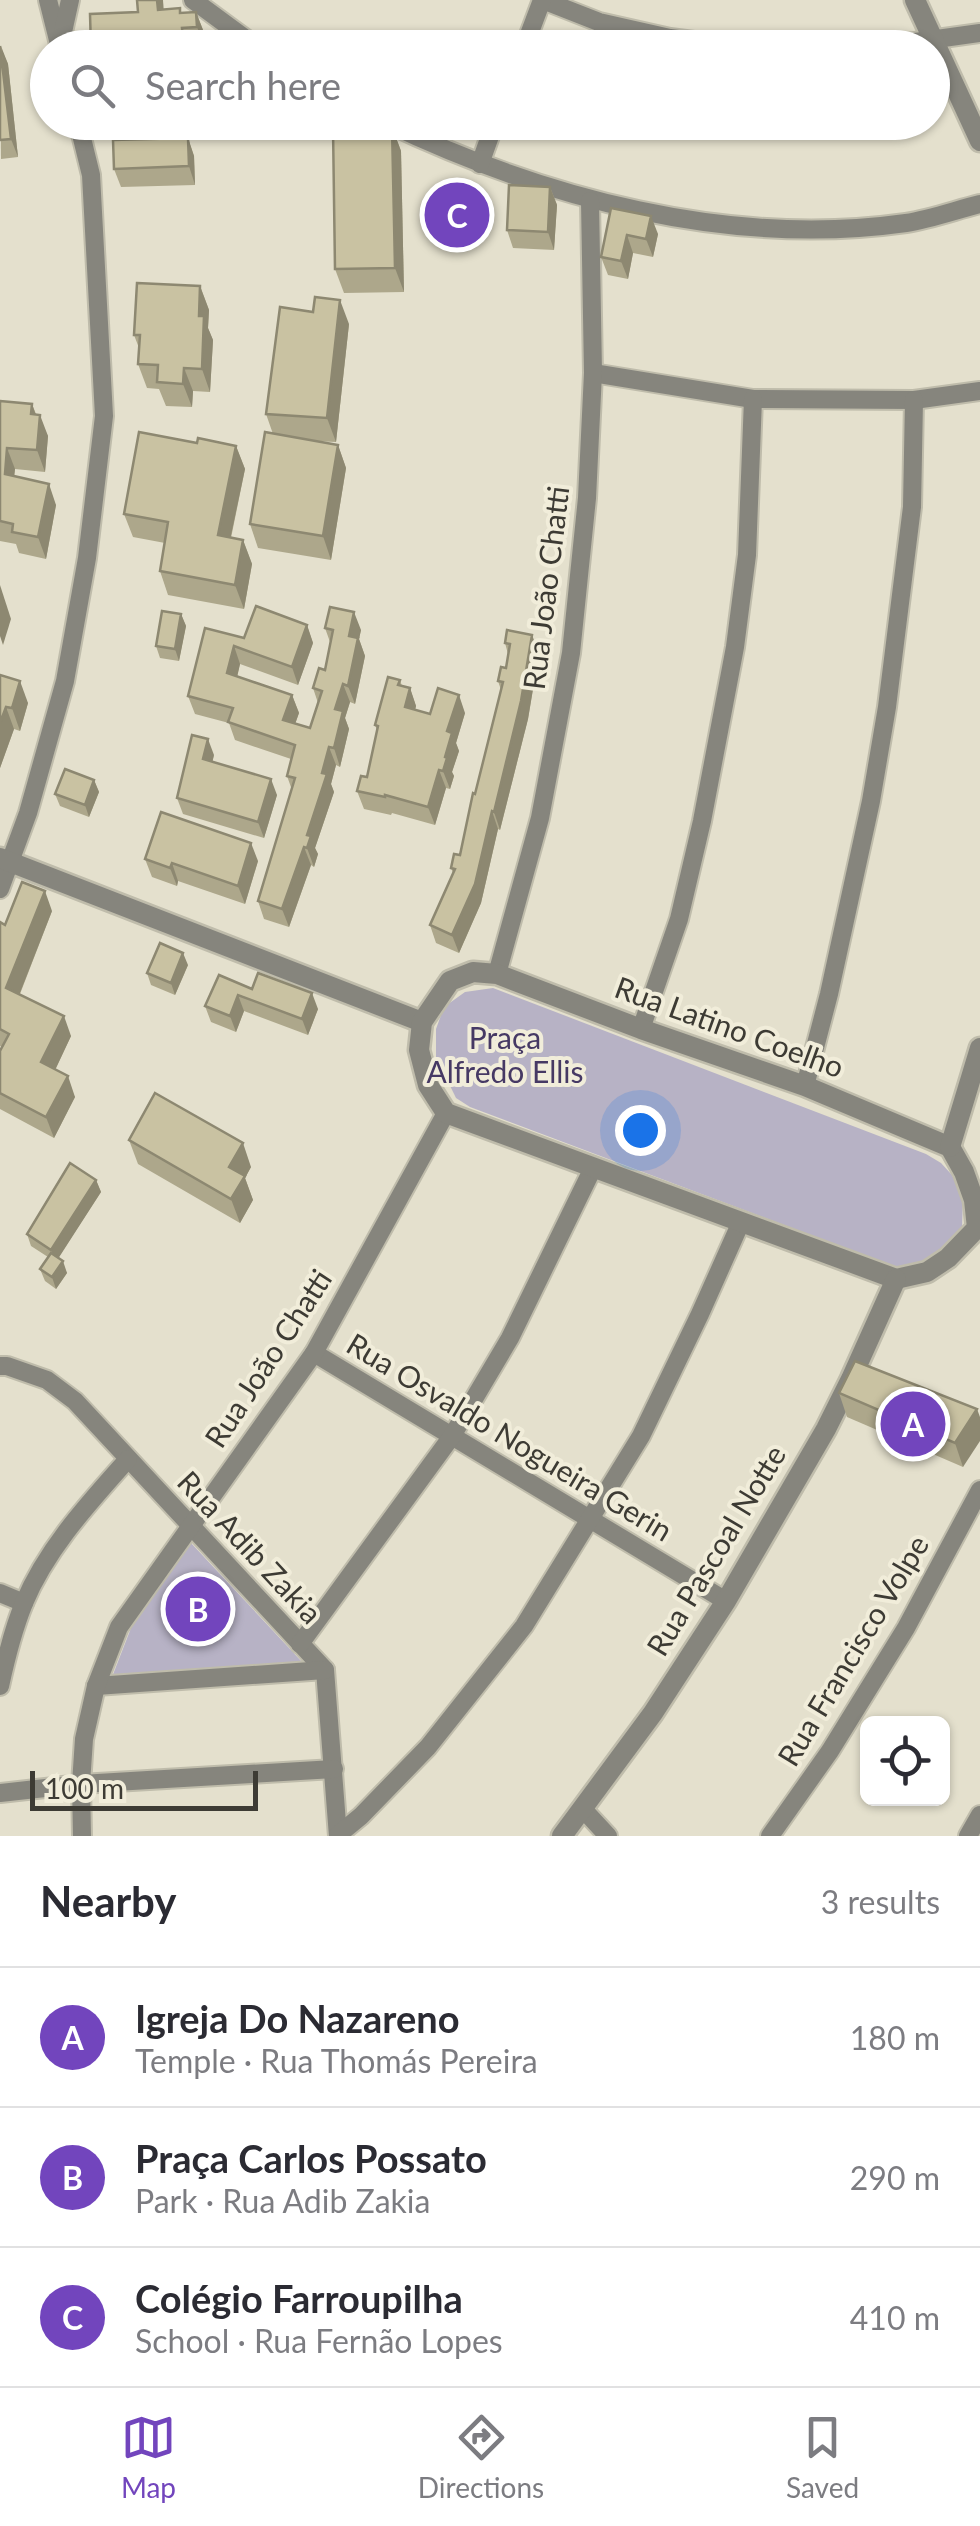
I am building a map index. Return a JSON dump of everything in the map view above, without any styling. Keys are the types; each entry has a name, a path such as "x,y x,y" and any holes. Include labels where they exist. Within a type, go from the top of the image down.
{"street":[{"path":"48,0 56,30"},
{"path":"64,30 70,0"},
{"path":"192,0 233,30"},
{"path":"531,30 542,0 599,22 634,30"},
{"path":"915,0 929,30"},
{"path":"950,38 980,33"},
{"path":"950,76 980,141"},
{"path":"0,889 5,860 28,814 65,681 87,558 104,416 90,175 82,140"},
{"path":"426,140 480,164 590,201 686,219 844,230 910,223 980,204"},
{"path":"480,164 489,140"},
{"name":"Rua João Chatti","path":"497,974 540,818 571,653 587,498 593,373 590,201"},
{"path":"593,373 753,399 914,400 980,391"},
{"path":"642,1029 683,902 735,647 747,556 753,399"},
{"path":"805,1086 871,801 887,707 912,508 914,400"},
{"path":"5,860 422,1022"},
{"path":"497,974 473,972 450,981 422,1022 419,1050 428,1085 446,1114 896,1279 927,1272 948,1258 978,1228 974,1200 950,1148 980,1048"},
{"name":"Rua Latino Coelho","path":"497,974 805,1086 950,1148"},
{"name":"Rua João Chatti","path":"82,1836 84,1739 96,1686 118,1627 314,1353 446,1114"},
{"path":"300,1644 452,1436 510,1338 593,1168"},
{"path":"338,1835 402,1776 524,1626 641,1436 741,1222"},
{"name":"Rua Pascoal Notte","path":"562,1836 653,1713 726,1601 826,1428 865,1371 896,1279"},
{"name":"Rua Osvaldo Nogueira Gerin","path":"314,1353 726,1601"},
{"name":"Rua Adib Zakia","path":"1,1365 48,1380 74,1401 324,1670 338,1835"},
{"path":"0,1686 24,1603 60,1539 128,1459"},
{"name":"Rua Francisco Volpe","path":"770,1836 830,1752 906,1628 980,1490"},
{"path":"0,1594 24,1603"},
{"path":"96,1686 324,1670"},
{"path":"0,1793 81,1784 334,1769"},
{"path":"583,1808 608,1836"},
{"path":"968,1836 980,1816"}],"green space":[{"name":"Praça Alfredo Ellis","path":"493,988 926,1154 952,1175 963,1195 962,1231 954,1248 915,1267 893,1266 470,1107 456,1098 436,1057 436,1029 444,1007 465,992"},
{"path":"191,1543 304,1664 112,1677 131,1628"}],"building":[{"path":"137,0 157,0 158,10 180,8 180,13 196,12 197,27 90,30 90,14 138,12"},
{"path":"0,46 11,139 0,140"},
{"path":"113,140 188,140 189,166 114,169"},
{"path":"333,140 392,140 395,268 335,269"},
{"path":"509,185 550,187 548,232 507,230"},
{"path":"611,208 651,216 646,239 627,235 621,261 601,257"},
{"path":"137,283 200,286 199,316 204,316 202,369 184,368 183,384 157,382 158,365 138,364 140,335 134,335"},
{"path":"315,297 340,300 327,418 266,414 280,307 313,312"},
{"path":"0,401 32,404 31,414 40,415 37,450 7,448 5,474 49,484 38,537 12,532 13,524 0,521"},
{"path":"139,432 236,446 218,535 243,540 235,585 160,571 168,522 124,514"},
{"path":"265,432 338,445 323,536 250,524"},
{"path":"256,606 307,625 292,667 234,646 227,673 292,695 283,720 310,728 322,691 313,688 319,668 325,670 333,630 325,628 330,607 354,612 349,636 358,638 348,686 343,684 335,709 343,711 334,748 329,747 322,773 327,774 307,835 311,836 282,909 258,901 295,778 287,776 295,745 228,722 233,708 188,696 205,628 244,638"},
{"path":"162,611 181,614 175,649 156,646"},
{"path":"507,630 532,635 521,701 475,884 452,935 430,925 455,869 451,868 454,854 460,855 503,682 498,681 501,667 506,668 510,644 505,643"},
{"path":"0,675 20,681 12,708 6,707 0,723"},
{"path":"388,677 410,688 405,707 430,714 438,688 459,695 447,731 452,733 447,758 443,771 439,770 428,807 357,791 361,776 367,777"},
{"path":"192,735 208,739 203,759 271,779 258,822 177,798"},
{"path":"65,769 94,780 85,805 55,794"},
{"path":"161,812 251,843 238,886 172,863 170,868 145,859"},
{"path":"22,882 45,891 6,988 64,1016 41,1062 68,1076 46,1117 0,1093 0,1051 9,1034 0,1029 0,922 5,925"},
{"path":"160,943 183,953 171,983 147,973"},
{"path":"258,973 312,993 302,1019 238,995 230,1016 205,1006 219,975 252,989"},
{"path":"155,1093 243,1143 229,1167 245,1176 231,1199 129,1140"},
{"path":"70,1163 96,1180 51,1250 27,1234"},
{"path":"51,1253 63,1261 52,1277 40,1269"},
{"path":"855,1361 977,1409 955,1443 839,1393"}],"place":[{"name":"Colégio Farroupilha","path":"457,215"},
{"name":"Igreja Do Nazareno","path":"913,1424"},
{"name":"Praça Carlos Possato","path":"198,1609"}]}
